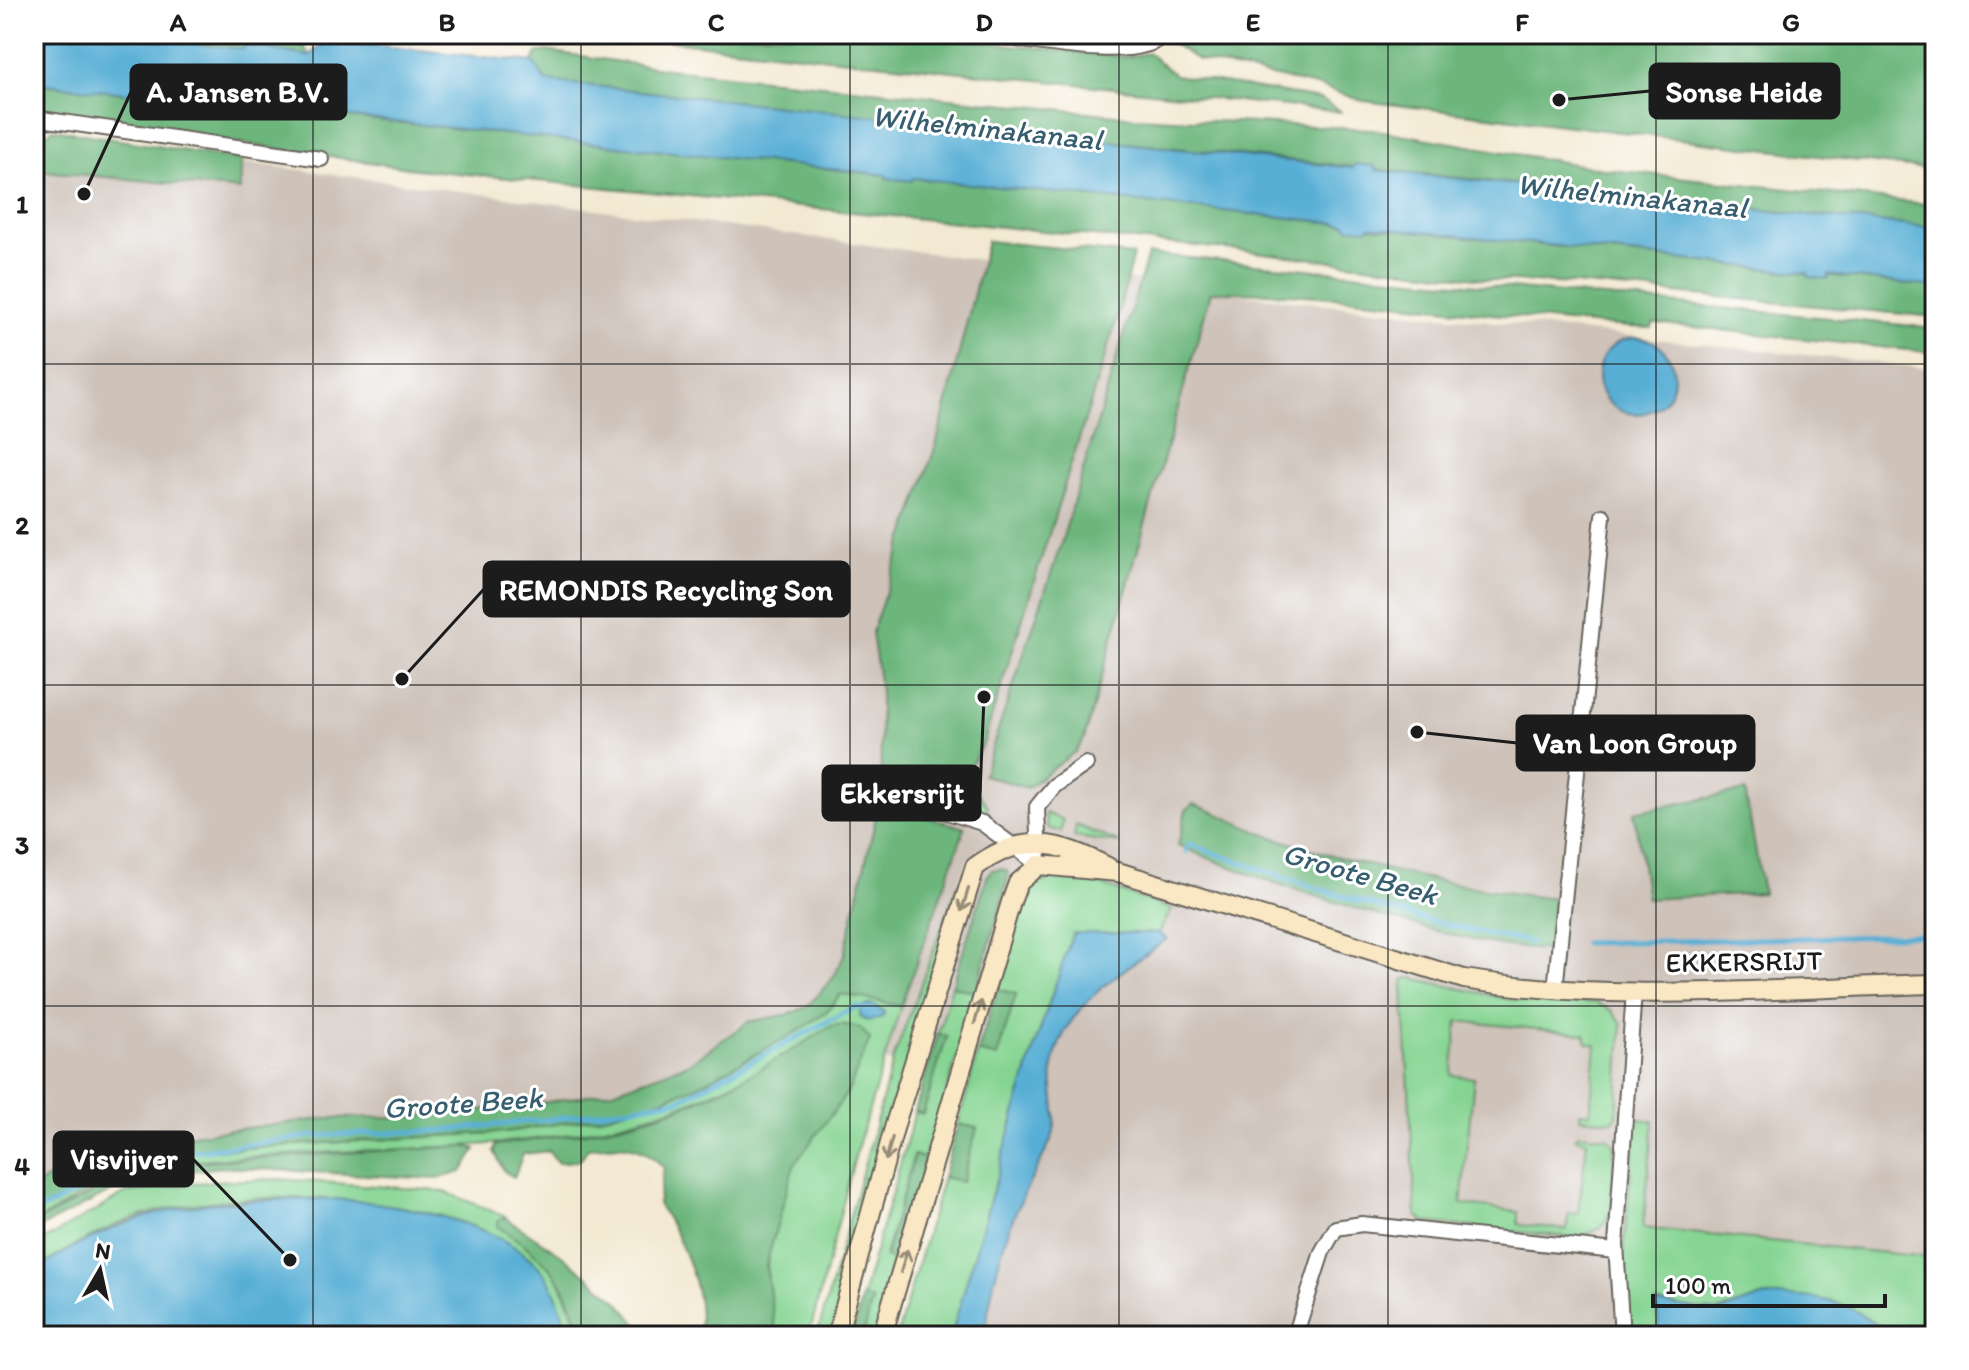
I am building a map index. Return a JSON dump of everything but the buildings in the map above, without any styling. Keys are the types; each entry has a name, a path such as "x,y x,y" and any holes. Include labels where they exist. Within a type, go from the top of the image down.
{"main road":[{"name":"EKKERSRIJT","path":"837,1336 896,1121 975,867 999,849 1038,843 1084,855 1118,872 1464,979 1555,990 1634,991 1935,984"},
{"name":"EKKERSRIJT","path":"1039,865 1118,872"},
{"path":"882,1336 1011,902 1018,883 1039,865"}],"street":[{"path":"988,34 1127,49 1161,37"},
{"path":"34,118 321,159"},
{"path":"1555,990 1603,516"},
{"path":"1039,865 1037,807 1054,786 1086,764"},
{"path":"938,809 982,823 1039,865"},
{"path":"1622,1336 1615,1251 1634,991"},
{"path":"1295,1336 1322,1252 1336,1228 1362,1224 1615,1251"}],"shaded area":[{"path":"430,34 549,34 546,47"},
{"path":"34,141 241,162 1246,295 1935,369 1935,1336 949,1336 1005,1092 740,1024 644,1113 382,1124 52,1176 34,1187"}],"green space":[{"path":"99,34 296,34 310,56 259,51 265,48 244,45 247,49"},
{"path":"627,34 909,34 1125,57 1148,53 1175,75 1320,99 1342,112 686,43"},
{"path":"1172,34 1935,34 1935,170 1363,101 1321,87 1198,60 1170,42"},
{"path":"547,51 668,69 1135,117 1371,129 1603,169 1935,205 1935,228 909,120 915,117 894,115 897,119 546,81 533,62 537,53"},
{"path":"34,83 194,100 189,103 210,105 208,102 1935,287 1935,317 1575,284 1493,280 1246,251 415,169 34,113"},
{"path":"53,129 242,160 240,190 34,170 40,138"},
{"path":"987,241 1133,255 1117,318 984,741 951,801 881,781 880,689 872,632 937,442"},
{"path":"1148,254 1935,328 1935,353 1654,323 1651,328 1321,296 1211,292 1084,739 1076,751 1027,788 983,775 1060,547"},
{"path":"969,774 975,790 988,806 986,813 953,799"},
{"path":"1745,791 1763,893 1647,899 1634,812"},
{"path":"1193,804 1261,833 1369,865 1443,882 1555,899 1549,950 1483,942 1418,926 1300,891 1202,855 1178,845 1186,810"},
{"path":"885,805 965,828 901,1006 841,994 827,1011 802,1029 699,1085 659,1101 605,1116 506,1132 194,1151 132,1166 34,1213 34,1187 52,1176 135,1149 198,1134 329,1118 405,1117 524,1106 613,1091 690,1063 748,1022 790,1014 807,1007 833,978 844,956 878,808"},
{"path":"1045,813 1063,820 1061,832 1048,828"},
{"path":"1076,825 1120,843 1074,837"},
{"path":"991,870 1008,872 1007,883 976,992 952,986 987,877"},
{"path":"1056,877 1093,882 1172,909 1159,933 1073,933 1034,1048 952,1334 897,1336 943,1177 962,1181 976,1129 958,1124 978,1052 997,1056 1016,994 997,989 1017,913 1032,889"},
{"path":"958,884 830,1336 817,1336 894,1057"},
{"path":"1412,978 1513,1000 1597,1003 1611,1010 1622,1023 1617,1116 1612,1121 1580,1118 1580,1112 1590,1113 1596,1045 1587,1043 1585,1034 1458,1021 1452,1075 1474,1078 1461,1204 1518,1212 1518,1224 1566,1230 1569,1213 1578,1214 1587,1141 1575,1138 1579,1134 1607,1137 1614,1143 1612,1210 1601,1228 1578,1238 1424,1222 1416,1215 1403,985 1404,979"},
{"path":"952,986 976,992 927,1159 914,1155 885,1256 897,1262 877,1336 863,1336 872,1300 862,1297 915,1112 923,1114 946,1036 938,1034"},
{"path":"997,989 1016,994 997,1057 978,1052"},
{"path":"841,994 901,1006 857,1149 809,1336 776,1336 767,1274 768,1254 794,1164 811,1139 746,1077 692,1101 637,1119 581,1132 468,1145 231,1158 146,1169 114,1180 34,1223 34,1213 132,1166 194,1151 506,1132 605,1116 659,1101 699,1085 802,1029 827,1011"},
{"path":"842,1024 860,1028 870,1039 848,1092 794,1165 766,1265 776,1336 698,1336 699,1303 690,1267 658,1204 664,1168 647,1153 630,1146 600,1146 588,1148 580,1160 558,1163 549,1151 523,1154 514,1177 504,1171 494,1151 496,1145 606,1128 686,1105 742,1079 831,1026"},
{"path":"938,1034 947,1036 923,1114 915,1111"},
{"path":"1636,1119 1654,1121 1643,1228 1935,1258 1935,1336 1877,1328 1859,1313 1825,1301 1766,1296 1717,1312 1656,1303 1660,1336 1630,1336 1622,1263"},
{"path":"958,1124 977,1128 962,1182 943,1177"},
{"path":"464,1146 476,1149 462,1172 437,1179 222,1167 133,1180 34,1231 34,1223 125,1176 174,1163"},
{"path":"914,1155 927,1159 897,1262 885,1257"},
{"path":"279,1179 443,1191 507,1217 504,1217 559,1279 581,1336 569,1336 549,1288 535,1268 516,1250 482,1230 438,1215 389,1205 337,1199 284,1198 187,1205 118,1224 34,1271 34,1246 126,1193 213,1181"},
{"path":"504,1217 559,1253 618,1301 647,1336 581,1336 562,1285 529,1248 498,1227 498,1221"},
{"path":"862,1297 872,1300 863,1336 852,1336"}],"water":[{"name":"Wilhelminakanaal","path":"34,34 99,34 244,49 244,45 309,56 326,40 533,62 546,81 893,118 894,115 915,117 915,120 1353,168 1354,164 1375,166 1375,170 1935,228 1935,287 1829,275 1828,279 1808,277 1808,273 1369,226 1368,229 1347,227 1347,224 913,178 912,181 886,178 886,175 212,102 211,106 189,103 189,100 34,83"},
{"path":"1636,338 1650,341 1663,349 1671,362 1674,376 1671,390 1663,403 1650,411 1636,414 1622,411 1609,403 1601,390 1598,376 1601,362 1609,349 1622,341"},
{"path":"1073,933 1159,933 1167,939 1113,978 1067,1027 1053,1068 1054,1131 1009,1229 994,1282 985,1336 951,1336 1034,1048"},
{"path":"871,1004 884,1011 883,1017 868,1021 860,1016 860,1008"},
{"path":"335,1199 418,1210 503,1240 526,1255 549,1280 569,1336 34,1336 34,1271 110,1230 144,1217 213,1204"},
{"path":"1766,1296 1826,1300 1848,1307 1889,1330 1923,1336 1660,1336 1656,1303 1717,1312"}],"waterway":[{"name":"Groote Beek","path":"1186,852 1189,844 1357,900 1443,924 1530,942"},
{"name":"Groote Beek","path":"1584,943 1935,935"},
{"name":"Groote Beek","path":"34,1213 132,1166 194,1151 313,1136 449,1130 553,1119 679,1100 855,1007 866,1009"}],"place":[{"name":"Sonse Heide","path":"1559,100"},
{"name":"A. Jansen B.V.","path":"84,194"},
{"name":"REMONDIS Recycling Son","path":"402,679"},
{"name":"Ekkersrijt","path":"984,697"},
{"name":"Van Loon Group","path":"1417,732"},
{"name":"Visvijver","path":"290,1260"}]}
